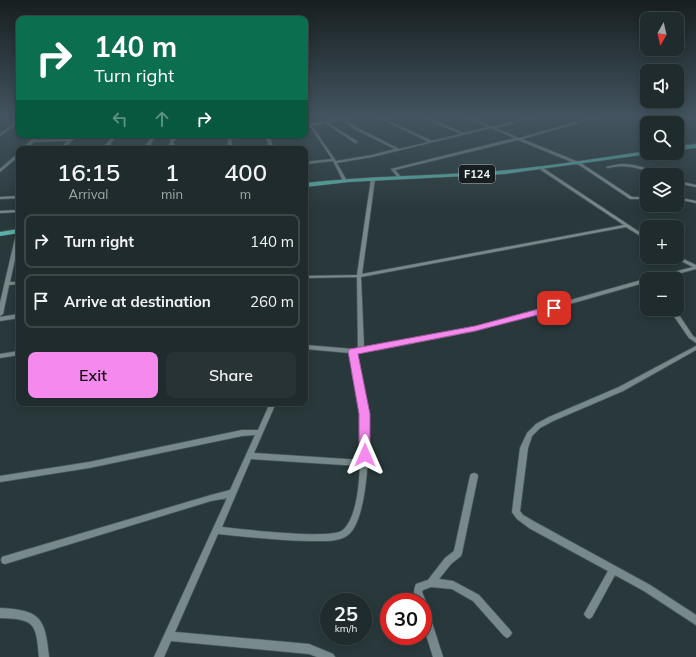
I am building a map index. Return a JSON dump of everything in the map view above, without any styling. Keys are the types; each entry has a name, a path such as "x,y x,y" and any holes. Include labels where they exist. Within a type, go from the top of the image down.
{"main road":[{"name":"F124","path":"308,185 373,179 542,169 640,154"},
{"path":"0,234 16,231"}],"street":[{"path":"325,148 345,181"},
{"path":"394,148 399,150"},
{"path":"308,163 334,161 409,148"},
{"path":"400,178 393,169 481,148"},
{"path":"543,148 580,164 631,198 640,198"},
{"path":"0,170 16,157"},
{"path":"608,168 621,164 633,165 640,168"},
{"path":"542,169 640,235"},
{"path":"362,351 359,276 373,179"},
{"path":"684,183 696,186"},
{"path":"691,200 696,196"},
{"path":"0,198 16,197"},
{"path":"684,199 696,202"},
{"path":"0,212 16,211"},
{"path":"308,278 359,276 626,226"},
{"path":"0,314 16,244"},
{"path":"684,261 696,267"},
{"path":"678,272 696,267"},
{"path":"308,347 362,351 475,329 640,282"},
{"path":"7,284 16,283"},
{"path":"0,319 16,316"},
{"path":"677,316 694,339 688,351"},
{"path":"696,348 688,351 675,360 621,390 538,426 529,435 524,448 516,512 520,517 647,588 696,620"},
{"path":"217,530 308,537 340,536 345,534 356,520 364,463 365,414 353,351"},
{"path":"0,356 16,353"},
{"path":"159,657 170,636 272,406"},
{"path":"0,479 89,466 228,436 260,432"},
{"path":"250,456 364,463"},
{"path":"431,583 448,561 458,553 474,476"},
{"path":"5,560 211,498 233,493"},
{"path":"589,614 613,570"},
{"path":"418,593 419,587 431,583 454,585 476,598 507,633"},
{"path":"0,613 15,613 35,619 40,628 44,657"},
{"path":"170,636 309,649 330,657"},
{"path":"432,640 437,657"}],"route":[{"path":"365,455 365,414 353,351 362,351 475,329 554,308"}]}
